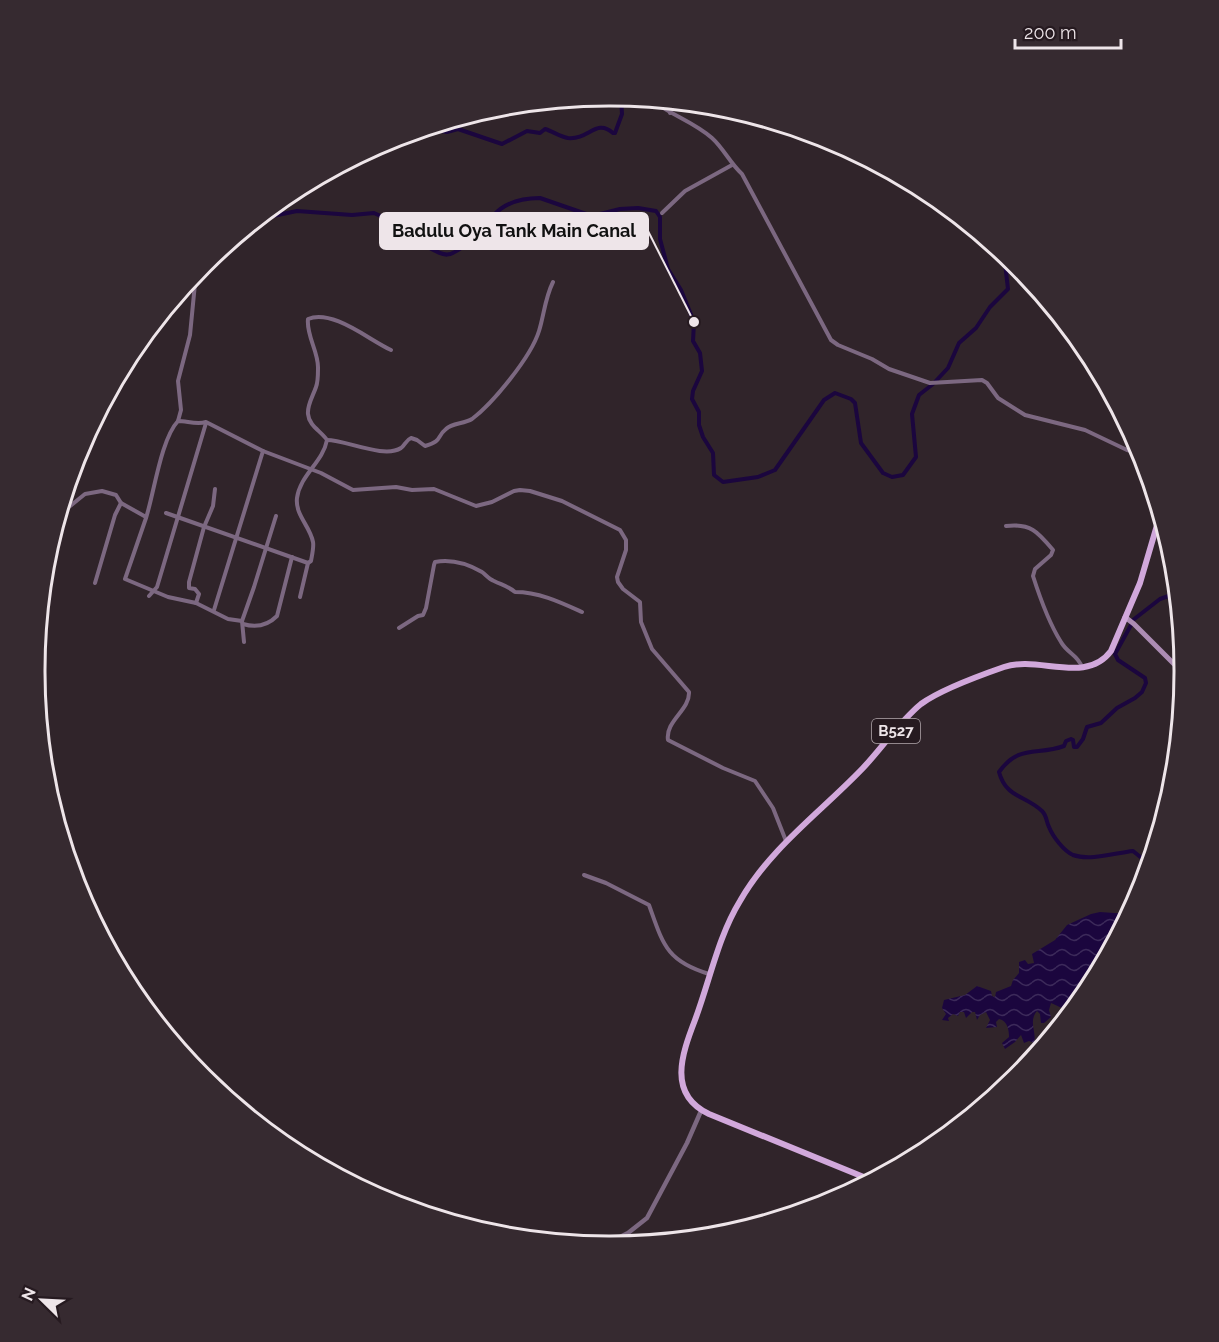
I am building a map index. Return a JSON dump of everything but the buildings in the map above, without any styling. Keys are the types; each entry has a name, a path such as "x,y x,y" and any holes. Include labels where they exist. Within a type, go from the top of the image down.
{"main road":[{"path":"1082,668 1097,664 1108,654 1145,567 1156,529"},
{"path":"1125,617 1174,664"},
{"name":"B527","path":"861,1176 722,1120 702,1111 687,1098 681,1085 681,1075 687,1045 728,923 739,901 762,868 786,841 864,767 913,712 927,701 1012,665 1029,663 1082,668"}],"street":[{"path":"665,110 695,125 711,138 724,150 732,165 742,174 831,340 889,369 934,383 982,380 998,398 1026,415 1085,430 1129,450"},
{"path":"662,213 685,191 732,165"},
{"path":"391,350 357,330 339,323 315,316 308,319 318,371 317,386 308,407 308,416 312,425 327,440 386,451 402,448 411,438 425,446 437,441 446,429 471,420 489,403 525,358 539,332 544,303 553,282"},
{"path":"194,289 190,335 178,381 180,410 178,421 165,447 146,517 124,579 168,597 196,603 228,619 252,626 262,625 271,623 277,616 292,557"},
{"path":"178,421 201,424 206,422 263,451 353,490 396,487 412,490 434,489 476,506 492,502 514,491 530,491 562,501 620,531 626,540 626,550 617,577 618,582 623,589 640,602 641,622 652,649 689,692 689,698 669,729 668,740 723,768 755,781 773,808 786,841"},
{"path":"149,596 154,591 206,422"},
{"path":"300,597 308,563 311,561 313,541 299,514 297,498 305,476 326,447 327,440"},
{"path":"214,610 263,451"},
{"path":"196,603 199,594 188,586 204,527 213,506 215,489"},
{"path":"70,506 85,494 94,491 110,492 116,495 121,503 146,517"},
{"path":"95,583 115,515 121,503"},
{"path":"166,513 308,563"},
{"path":"244,642 243,622 276,516"},
{"path":"1006,526 1025,526 1034,529 1053,550 1051,555 1033,570 1033,576 1053,629 1063,646 1078,658 1082,668"},
{"path":"399,628 423,615 435,562 444,560 455,561 482,572 491,580 508,586 515,592 529,592 555,599 582,612"},
{"path":"584,875 606,883 649,905 661,938 668,949 684,964 711,975"},
{"path":"623,1235 647,1218 702,1111"}],"water":[{"path":"1119,913 1079,985 1062,1008 1051,1003 1049,1010 1051,1017 1044,1023 1041,1023 1040,1014 1037,1011 1034,1015 1034,1043 1029,1041 1024,1043 1021,1035 1005,1049 1002,1043 1009,1037 1006,1024 999,1019 996,1022 997,1027 986,1028 990,1020 986,1012 977,1020 975,1012 966,1018 964,1012 960,1012 958,1016 953,1014 948,1018 949,1021 942,1020 946,1014 942,1008 944,1000 965,995 977,986 991,991 992,996 995,997 996,992 1011,986 1019,973 1019,962 1025,960 1028,964 1034,963 1032,954 1055,940 1067,925 1091,914"}],"waterway":[{"path":"444,131 458,129 502,144 527,131 540,133 545,129 568,138 582,136 602,128 615,133 622,114 622,107"},
{"path":"277,215 297,211 352,215 374,213 385,218 390,226 398,231 416,228 421,233 424,245 446,255 455,252 483,234 492,217 505,206 530,198 540,198 592,216 620,209 638,208 656,211 660,217 660,239 668,269 681,290 694,322 693,341 700,353 702,371 692,399 699,412 699,425 703,437 713,453 714,475 723,482 758,477 775,470 824,400 835,393 855,403 861,443 883,473 892,477 903,475 916,457 912,414 919,395 948,368 959,343 976,328 990,307 1008,289 1006,269"},
{"path":"1133,620 1160,599 1169,596"},
{"path":"1131,625 1115,654 1118,660 1145,678 1146,683 1142,692 1117,708 1101,723 1087,727 1077,747 1074,747 1071,739 1066,741 1064,746 1021,754 1006,763 999,772 1011,792 1042,811 1053,835 1073,855 1103,856 1133,851 1142,858"}],"place":[{"name":"Badulu Oya Tank Main Canal","path":"694,322"}]}
